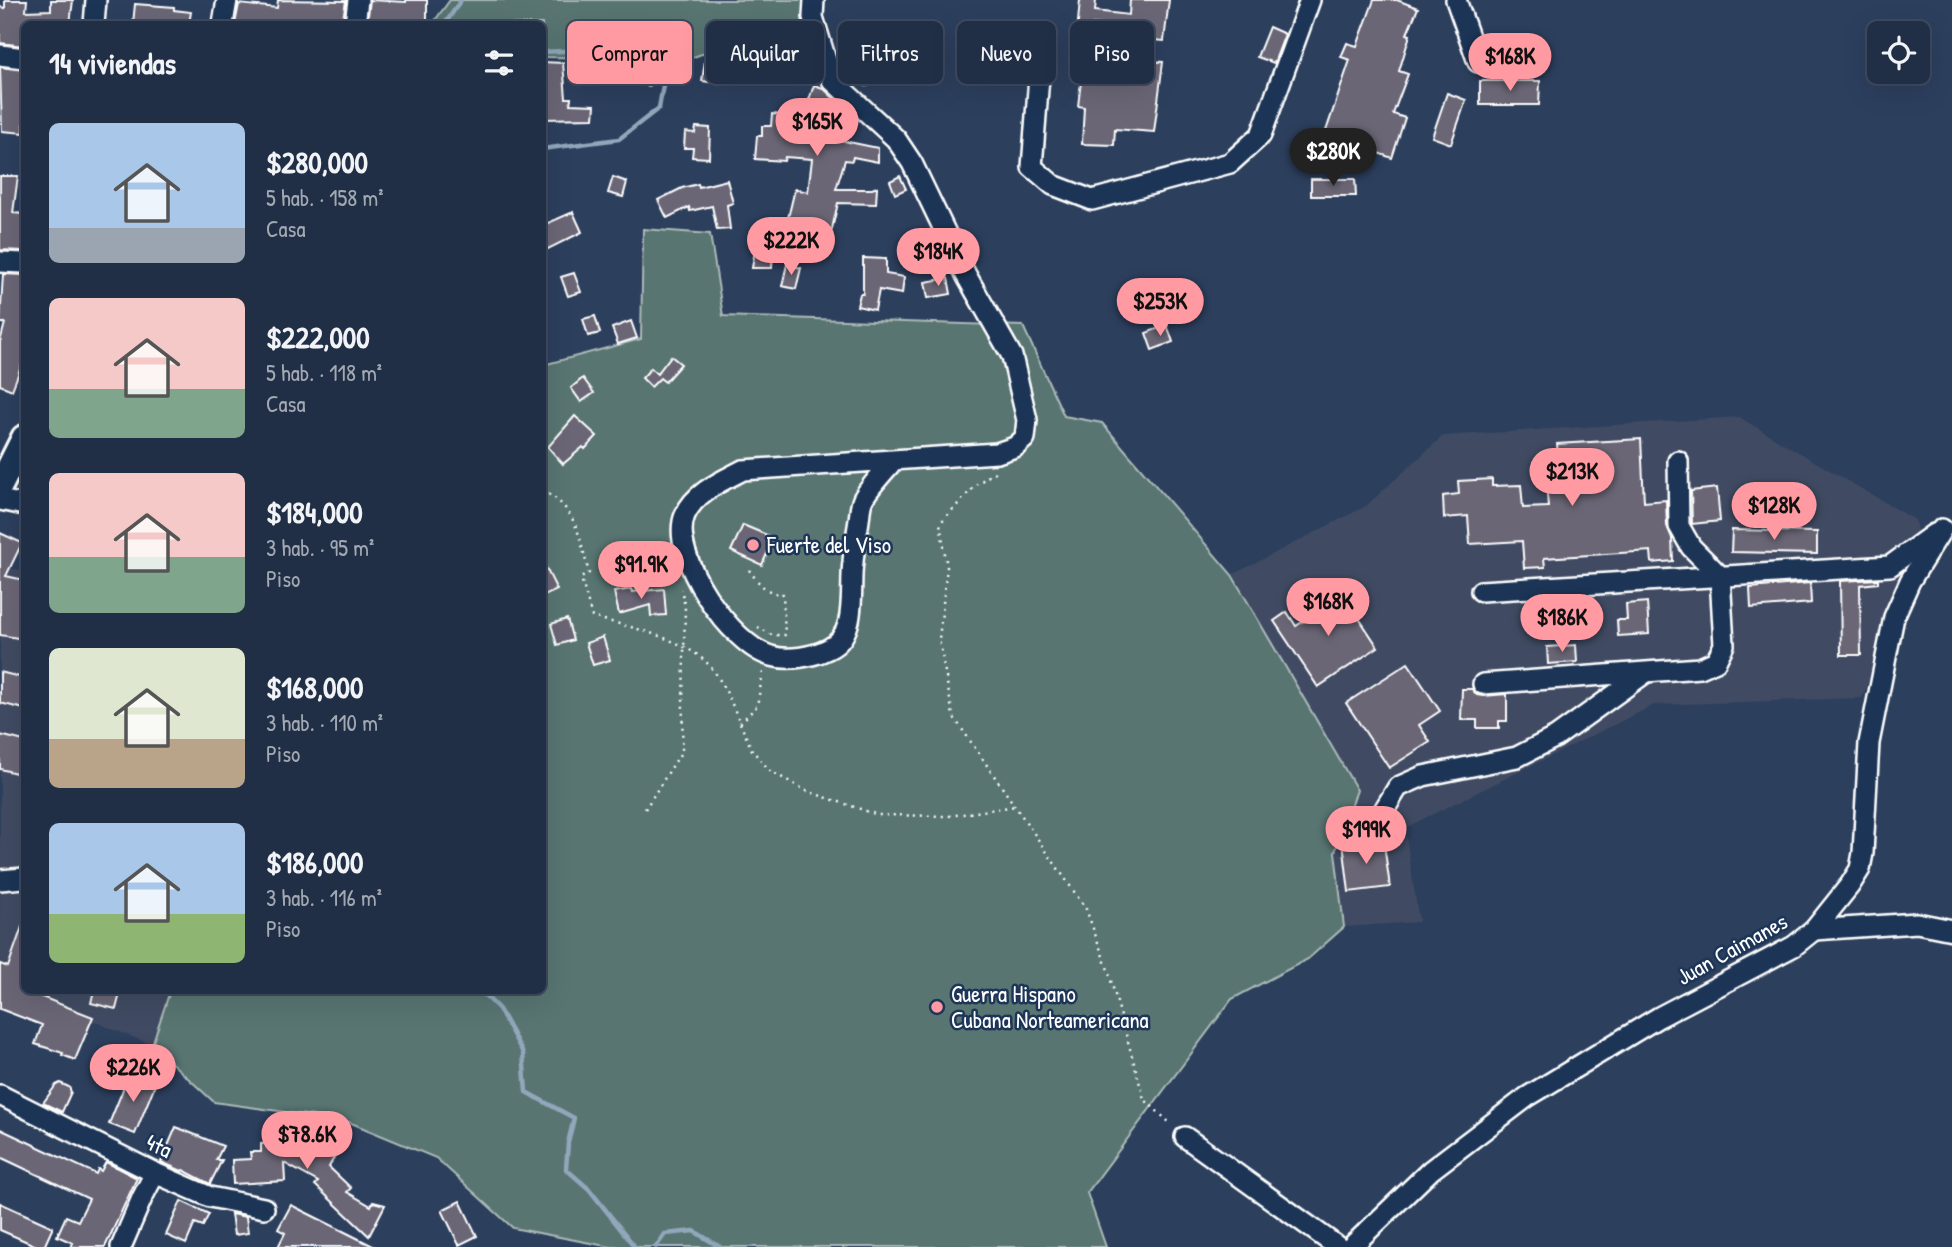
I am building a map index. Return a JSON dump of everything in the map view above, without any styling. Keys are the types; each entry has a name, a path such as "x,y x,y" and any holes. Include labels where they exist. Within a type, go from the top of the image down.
{"main road":[{"path":"0,486 21,444"}],"street":[{"path":"94,21 96,0"},
{"path":"224,21 227,0"},
{"path":"355,21 358,0"},
{"path":"814,0 813,17 832,80 896,139 912,163 966,275 1012,356 1027,421 1025,438 1015,447 1006,450 892,461 743,470 709,488 695,500 685,516 682,528 686,556 707,597 734,631 754,648 770,656 807,656 830,649 843,637 849,623 852,564 862,500 892,461"},
{"path":"1038,84 1032,167 1053,185 1092,200 1230,163 1261,135 1310,0"},
{"path":"1456,0 1478,62"},
{"path":"0,55 21,58"},
{"path":"0,262 21,263"},
{"path":"1483,684 1700,668 1716,661 1724,645 1720,576 1691,547 1679,526 1678,461"},
{"path":"0,500 21,504"},
{"path":"1481,591 1890,566 1947,525"},
{"name":"Juan Caimanes","path":"1351,1247 1431,1170 1527,1097 1659,1017 1794,946 1814,930 1860,869 1869,743 1894,617 1910,581 1947,525"},
{"path":"1369,835 1398,787 1423,776 1517,757 1556,737 1646,672"},
{"path":"0,880 21,878"},
{"path":"1814,930 1917,923 1952,930"},
{"name":"4ta","path":"0,1095 155,1173 210,1197 264,1208"},
{"path":"1185,1137 1338,1247"},
{"path":"121,1247 155,1173"}],"path":[{"path":"1000,468 978,483 940,523 947,567 939,639 953,716 1086,909 1108,970 1143,1099 1185,1137"},
{"path":"546,493 557,497 575,520 589,573 580,578 592,617 661,635 708,664 729,697 752,750 770,771 807,791 878,814 949,816 1016,806"},
{"path":"734,631 744,624 753,624 772,635 785,635 783,594 774,594 759,585 749,570"},
{"path":"645,809 682,751 681,697 685,606 680,585"},
{"path":"740,723 757,706 762,674 770,656"}],"shaded area":[{"path":"1739,417 1915,520 1921,550 1862,698 1654,705 1405,828 1419,922 1344,927 1335,852 1357,790 1232,575 1366,506 1443,436"},
{"path":"0,566 21,570 21,992 0,983"},
{"path":"27,994 169,994 152,1045"}],"green space":[{"path":"450,0 808,0 807,21 706,21 706,52 692,58 692,21 567,21 567,57 546,57 546,21 436,21"},
{"path":"643,229 710,234 723,316 1023,326 1064,416 1102,423 1232,575 1357,790 1335,852 1344,927 1308,959 1232,999 1087,1193 1106,1247 611,1247 513,1228 436,1158 344,1120 214,1102 152,1045 169,994 546,994 546,364 641,339"}],"building":[{"path":"5,0 27,0 26,11 51,10 51,0 73,0 70,21 21,21 21,46 0,43 0,7 5,8"},
{"path":"278,0 346,1 343,19 320,16 319,21 236,21 239,4 277,8"},
{"path":"370,0 427,0 427,21 367,21"},
{"path":"1080,0 1096,0 1095,11 1129,15 1130,0 1169,0 1164,41 1154,40 1154,21 1078,21"},
{"path":"1374,0 1397,0 1418,8 1407,34 1410,35 1399,71 1408,74 1393,114 1405,118 1392,158 1325,134 1350,60 1341,57 1347,43 1357,46"},
{"path":"135,4 174,7 174,10 191,12 190,21 133,21"},
{"path":"1269,27 1285,34 1274,63 1257,57"},
{"path":"705,61 706,61 706,82 702,81"},
{"path":"1154,61 1163,62 1154,132 1115,129 1114,145 1082,144 1084,107 1078,106 1081,84 1154,84"},
{"path":"546,62 563,63 566,98 571,98 570,104 595,105 594,118 546,119"},
{"path":"0,67 21,70 21,133 2,131"},
{"path":"1480,81 1540,81 1539,105 1480,105"},
{"path":"814,85 823,88 843,107 837,134 840,134 839,140 878,148 878,162 853,157 852,161 845,160 836,189 877,187 876,204 838,203 831,233 816,229 817,225 788,218 795,189 808,192 812,159 755,159 757,136 762,136 762,126 771,126 772,114 803,117"},
{"path":"1447,93 1466,100 1451,144 1432,137"},
{"path":"696,127 710,128 709,158 692,157 693,148 684,148 685,132 695,133"},
{"path":"0,176 18,176 13,213 21,214 21,251 0,250"},
{"path":"900,176 906,189 895,194 890,181"},
{"path":"613,177 627,182 623,197 608,193"},
{"path":"1311,179 1355,179 1356,196 1311,196"},
{"path":"727,180 733,203 727,205 730,229 717,230 712,206 690,211 689,207 667,218 658,200 682,188"},
{"path":"573,212 582,232 546,250 546,224"},
{"path":"758,231 771,233 768,251 773,251 772,268 752,268"},
{"path":"863,258 886,259 886,274 904,277 902,294 879,290 875,310 857,306 860,294 863,294"},
{"path":"787,264 801,268 796,289 782,286"},
{"path":"574,273 581,292 568,296 561,277"},
{"path":"3,274 21,275 21,367 12,390 0,385 0,342 5,323 0,323"},
{"path":"948,278 951,294 928,298 925,282"},
{"path":"595,316 600,333 588,336 583,319"},
{"path":"631,321 637,338 618,344 612,328"},
{"path":"1167,325 1173,342 1152,350 1146,333"},
{"path":"671,356 681,364 665,382 660,378 651,387 642,378 651,368 657,374"},
{"path":"583,378 594,393 581,402 571,388"},
{"path":"575,416 597,436 585,449 583,447 563,464 548,447"},
{"path":"1641,439 1644,502 1666,500 1673,561 1652,563 1651,551 1544,558 1545,567 1524,568 1522,541 1470,544 1468,516 1444,518 1443,496 1459,494 1458,481 1492,479 1492,486 1521,485 1523,508 1548,507 1545,470 1559,469 1557,444"},
{"path":"1717,488 1720,521 1692,524 1691,491"},
{"name":"Fuerte del Viso","path":"743,525 774,538 762,565 731,551"},
{"path":"1732,530 1817,532 1817,554 1731,552"},
{"path":"0,533 21,543 6,576 21,579 21,638 0,635"},
{"path":"546,568 557,590 546,595"},
{"path":"1878,579 1878,583 1860,585 1861,655 1841,655 1840,581"},
{"path":"1335,582 1378,647 1318,687 1274,621 1287,612 1296,626 1332,602 1324,589"},
{"path":"1810,583 1811,603 1751,608 1750,588"},
{"path":"631,589 632,592 664,589 666,615 651,616 650,605 619,614 614,592"},
{"path":"1647,602 1649,634 1618,636 1617,620 1627,620 1626,604"},
{"path":"567,619 573,640 557,645 551,624"},
{"path":"603,637 610,660 593,665 586,643"},
{"path":"1576,645 1577,662 1548,664 1547,647"},
{"path":"1408,663 1440,711 1419,725 1430,742 1389,768 1346,703"},
{"path":"0,672 21,677 21,708 0,703"},
{"path":"1462,689 1472,689 1477,695 1483,696 1507,694 1507,721 1499,721 1499,728 1477,728 1477,720 1461,720"},
{"path":"0,735 21,740 21,774 0,769"},
{"path":"1383,837 1390,887 1349,892 1343,842 1358,840 1369,847"},
{"path":"21,930 21,994 34,994 93,1017 75,1060 35,1044 42,1025 0,1009 0,964 8,967"},
{"path":"93,994 120,994 116,1009 91,1003"},
{"path":"135,1074 156,1082 135,1134 109,1124 128,1077 133,1079"},
{"path":"60,1083 69,1087 71,1092 62,1112 43,1103"},
{"path":"304,1117 315,1122 314,1126 338,1142 334,1148 338,1150 329,1167 351,1188 347,1192 371,1206 373,1202 385,1205 369,1236 315,1185 318,1182 284,1163 285,1181 233,1184 232,1160 251,1159 250,1152 261,1152 261,1144 295,1141"},
{"path":"176,1127 223,1146 216,1160 222,1160 210,1184 161,1162"},
{"path":"0,1129 96,1174 106,1162 137,1178 105,1247 71,1247 73,1243 57,1236 66,1216 78,1221 89,1199 0,1157"},
{"path":"181,1201 209,1214 203,1226 195,1223 186,1244 166,1235"},
{"path":"460,1201 477,1236 459,1245 442,1210"},
{"path":"0,1203 53,1227 44,1247 0,1230"},
{"path":"291,1205 375,1247 278,1247 285,1233 278,1229"},
{"path":"231,1214 246,1217 248,1233 234,1235"}],"waterway":[{"path":"447,21 461,0"},
{"path":"546,52 626,48 651,51 665,74 659,108 619,139 546,148"},
{"path":"484,994 499,1009 523,1053 526,1092 574,1118 566,1169 589,1189 635,1247"},
{"path":"656,1247 665,1234 694,1231 720,1247"}],"place":[{"name":"Fuerte del Viso","path":"753,545"},
{"name":"Guerra Hispano Cubana Norteamericana","path":"937,1007"}]}
